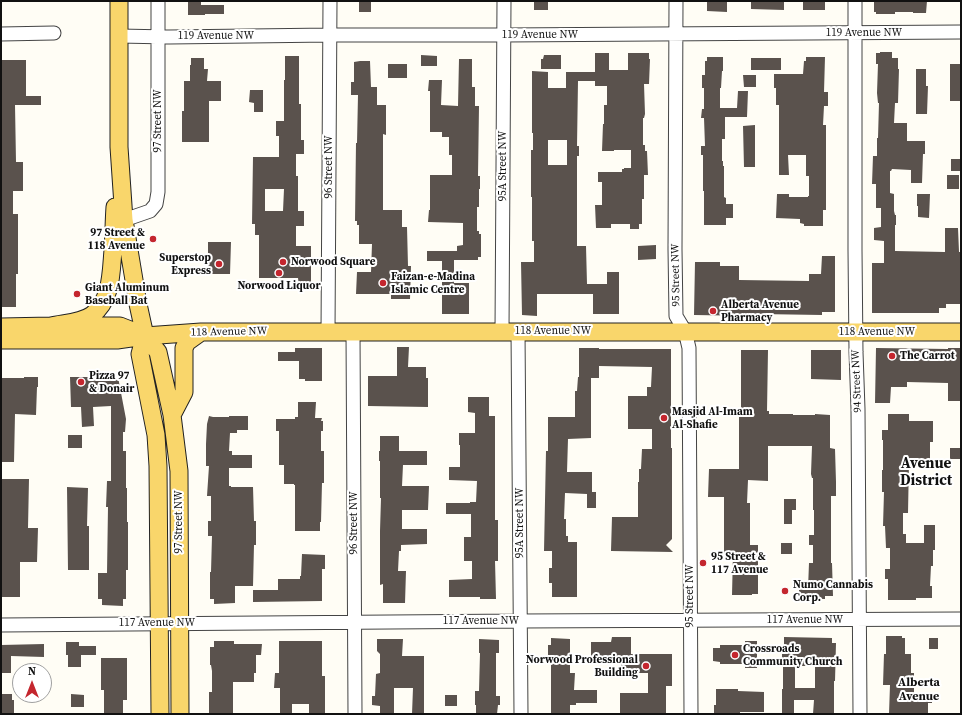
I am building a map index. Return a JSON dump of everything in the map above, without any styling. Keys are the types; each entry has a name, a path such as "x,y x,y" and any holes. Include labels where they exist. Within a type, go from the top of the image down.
{"main road":[{"name":"97 Street NW","path":"119,1 119,147 124,220 145,336 158,352 172,415 179,471 180,714"},
{"path":"51,326 83,320 92,315 103,302 107,293 111,280 119,147"},
{"name":"118 Avenue NW","path":"1,326 120,326 145,336"},
{"name":"118 Avenue NW","path":"1,340 117,340 145,336 201,332 961,332"},
{"path":"172,415 184,392 184,348 187,342 201,332"},
{"name":"97 Street NW","path":"145,336 140,354 156,435 158,466 160,714"}],"street":[{"name":"97 Street NW","path":"124,220 150,211 156,204 158,192 158,1"},
{"name":"96 Street NW","path":"328,332 330,1"},
{"name":"95A Street NW","path":"504,1 510,331 520,621 521,714"},
{"name":"95 Street NW","path":"676,1 676,316 685,331 688,348 691,714"},
{"name":"94 Street NW","path":"855,1 855,250 858,417 860,714"},
{"name":"119 Avenue NW","path":"119,36 234,36 330,31 504,35 961,32"},
{"path":"1,34 54,33"},
{"name":"96 Street NW","path":"353,332 355,714"},
{"name":"117 Avenue NW","path":"1,625 961,619"}],"building":[{"path":"359,1 371,1 371,12 359,12"},
{"path":"534,1 548,1 548,10 534,10"},
{"path":"707,1 727,1 727,12 707,11"},
{"path":"751,1 784,1 784,10 751,9"},
{"path":"803,1 825,1 825,10 803,10"},
{"path":"874,1 927,1 926,13 895,12 895,14 876,14 876,12 874,12"},
{"path":"188,2 201,2 201,5 224,5 224,14 188,15"},
{"path":"892,52 892,58 898,58 898,103 895,103 894,123 907,123 907,141 925,141 922,183 911,183 911,170 892,169 890,171 890,193 894,194 894,211 896,215 895,251 945,252 945,228 958,228 959,252 961,252 961,304 946,304 946,308 939,308 939,313 872,313 872,263 884,263 884,241 874,240 874,228 881,227 881,208 876,208 876,184 872,184 873,156 877,156 878,138 879,103 877,93 878,64 876,64 876,53"},
{"path":"595,53 609,53 609,70 628,70 628,53 649,53 649,84 644,84 645,114 643,118 643,145 645,145 645,151 647,151 648,175 644,175 642,224 639,224 639,229 630,229 630,224 611,224 611,228 596,228 595,205 602,205 602,182 598,182 598,172 622,172 622,169 624,168 631,168 631,150 602,151 604,105 607,105 607,86 595,86 595,81 578,81 577,146 579,146 579,156 577,156 577,246 586,246 587,284 607,284 607,272 619,272 619,314 593,314 593,294 537,294 537,316 522,315 521,262 534,262 531,197 531,150 533,150 532,71 548,72 548,88 566,88 566,72 595,72","holes":["548,140 567,140 567,165 548,165"]},
{"path":"421,55 437,56 437,66 421,66"},
{"path":"544,55 561,55 561,69 541,69 541,59 543,59"},
{"path":"285,56 299,56 299,104 301,104 301,140 304,140 304,154 296,154 296,176 298,176 298,211 304,211 304,226 296,226 296,246 311,246 311,286 299,286 298,278 259,278 259,235 255,235 255,224 252,224 253,157 279,157 279,136 276,136 276,121 284,121","holes":["265,189 284,189 283,211 265,211"]},
{"path":"707,57 723,57 720,108 737,108 738,91 748,91 747,117 725,117 725,139 722,139 724,197 726,198 726,204 733,204 733,218 726,218 726,225 704,225 703,155 701,155 701,146 705,146 704,118 701,118 702,109 704,109 704,88 702,88 702,75 705,75 705,61 707,61"},
{"path":"806,57 825,57 824,92 828,92 828,106 824,106 823,125 826,125 826,210 823,210 823,226 804,226 804,224 800,223 800,219 776,218 777,194 789,194 789,197 809,196 809,176 806,176 806,155 788,155 789,175 779,175 779,105 776,105 776,88 774,88 774,74 803,74 804,61 806,61"},
{"path":"191,58 204,58 204,69 208,69 207,81 221,81 221,101 209,101 209,142 182,142 184,81 190,81"},
{"path":"751,58 781,58 781,70 751,70"},
{"path":"459,59 472,59 472,87 475,87 475,106 479,106 478,176 480,176 480,189 479,207 477,207 477,231 481,234 481,257 478,257 478,260 454,260 454,283 469,283 469,314 442,314 442,261 427,261 427,251 457,251 457,246 463,245 463,223 428,222 430,210 430,175 452,175 452,155 449,155 449,137 442,137 442,132 430,132 430,91 428,91 429,80 442,80 441,105 458,106"},
{"path":"1,60 26,60 26,96 41,96 41,105 15,105 16,162 23,162 23,191 13,191 13,214 18,214 18,274 16,274 16,307 1,307"},
{"path":"370,61 371,87 377,87 377,105 386,105 386,135 383,134 383,210 402,210 402,227 407,227 408,266 411,266 410,299 391,299 391,294 356,294 357,272 371,272 372,244 359,244 359,225 357,225 357,221 355,221 358,95 351,95 351,82 354,82 354,62"},
{"path":"388,64 407,64 407,78 388,78"},
{"path":"950,64 961,64 961,101 950,101"},
{"path":"916,69 926,69 926,86 928,86 927,114 916,114"},
{"path":"743,75 756,75 756,87 744,87"},
{"path":"250,90 263,90 263,112 254,112 254,103 249,102"},
{"path":"755,125 755,167 744,167 743,126"},
{"path":"951,159 961,159 961,171 951,171"},
{"path":"947,175 959,175 959,189 947,189"},
{"path":"917,194 930,194 929,218 918,217"},
{"name":"Superstop Express","path":"208,242 231,242 230,274 208,274"},
{"path":"656,245 656,259 638,260 638,246"},
{"path":"822,256 835,256 835,312 822,312 822,315 694,315 695,262 720,262 720,266 739,266 739,280 809,281 809,274 821,274"},
{"path":"397,347 409,347 408,367 426,367 426,378 428,378 428,407 368,406 368,376 397,376"},
{"path":"295,348 322,348 322,381 305,381 305,379 299,379 299,361 278,361 278,352 295,352"},
{"path":"579,348 671,349 672,539 666,545 673,552 611,551 612,517 638,517 638,482 639,469 641,469 642,449 652,449 652,429 628,429 628,396 647,396 647,387 651,387 652,367 599,366 599,378 591,378 591,438 568,439 567,472 592,472 592,492 596,492 596,508 587,508 587,494 565,493 564,519 566,519 566,536 568,536 568,542 577,542 577,597 552,597 552,583 549,583 549,568 552,568 552,551 544,551 548,417 575,417 575,391 577,391 579,377"},
{"path":"876,348 961,348 961,401 948,401 948,383 907,382 907,387 891,387 890,403 875,403"},
{"path":"741,350 768,350 767,411 769,411 769,414 830,415 830,448 835,449 836,496 831,496 831,563 833,596 825,596 825,599 799,599 799,589 808,589 809,563 813,563 813,545 809,545 809,535 814,535 813,478 811,474 812,446 768,446 768,481 748,480 747,503 750,503 750,545 758,545 758,594 732,595 733,553 724,553 724,497 708,497 709,469 739,469"},
{"path":"811,350 841,350 841,380 811,379"},
{"path":"38,377 36,415 15,414 14,462 1,462 1,378"},
{"path":"70,377 118,377 126,419 125,432 123,432 123,451 126,451 128,570 126,570 126,599 123,599 123,606 102,605 102,599 98,599 98,573 107,573 108,507 106,507 107,481 111,481 111,406 93,407 94,426 82,427 81,407 71,407"},
{"path":"468,397 489,397 489,416 495,416 495,520 498,520 498,561 495,561 496,599 480,599 480,597 449,597 449,580 472,579 472,561 464,561 464,537 471,537 471,514 446,514 446,503 476,502 477,481 449,480 449,467 460,467 459,433 475,433 475,413 468,412"},
{"path":"298,402 316,402 315,418 322,418 321,421 323,421 323,431 321,431 321,451 324,451 324,483 322,483 320,531 295,531 295,485 284,484 284,465 279,465 279,431 276,431 276,419 295,419 295,417 298,417"},
{"path":"888,414 909,414 909,421 933,421 933,442 930,442 930,462 909,461 908,513 903,513 903,534 906,534 906,543 924,543 924,525 935,525 935,550 933,550 933,566 931,566 930,586 932,586 932,598 916,598 916,600 888,600 888,579 885,579 885,569 890,569 890,548 886,548 885,526 883,526 884,492 882,492 882,430 888,430"},
{"path":"209,416 248,416 248,430 237,430 237,433 230,433 229,451 232,451 232,455 252,455 252,468 229,468 229,486 253,487 254,521 256,521 256,545 254,545 253,586 235,586 235,603 214,604 214,599 210,599 212,536 208,536 208,521 211,521 211,496 207,496 209,466 206,466 207,424"},
{"path":"68,435 82,435 82,448 68,448"},
{"path":"380,436 399,436 399,451 427,451 427,465 403,465 402,486 429,486 428,510 402,510 402,529 427,529 427,544 401,545 401,551 399,551 398,571 406,571 405,603 383,603 383,584 380,585"},
{"path":"950,448 960,448 960,459 950,459"},
{"path":"1,479 29,479 28,528 38,528 37,562 20,562 20,597 1,597"},
{"path":"67,487 88,488 87,526 89,526 89,570 68,570"},
{"path":"784,499 796,499 796,510 792,510 792,524 784,524"},
{"path":"781,543 792,543 792,554 781,554"},
{"path":"302,554 325,555 325,569 322,569 322,601 253,602 253,590 278,590 278,579 300,579"},
{"path":"886,636 902,636 902,638 905,638 905,654 911,654 911,673 914,673 914,694 932,694 932,703 928,703 928,714 889,714 890,685 883,685"},
{"path":"612,637 631,637 631,654 672,654 672,686 666,686 666,714 620,714 620,693 648,693 648,673 621,673 621,659 591,658 591,642 611,642"},
{"path":"784,637 832,638 832,643 836,643 834,714 813,714 814,700 794,700 794,714 782,714 782,654 784,654","holes":["795,666 815,667 815,688 795,688"]},
{"path":"551,638 570,639 570,673 575,673 574,690 597,690 597,703 576,703 576,705 570,705 570,714 551,714 551,664 548,664 548,645 551,645"},
{"path":"929,638 938,638 938,649 929,649"},
{"path":"377,639 403,639 402,656 424,656 424,714 412,714 413,688 394,688 394,714 380,714 380,706 372,705 372,696 375,696 376,674 380,673 380,654 377,651"},
{"path":"479,639 499,640 499,653 496,653 496,696 500,696 500,705 498,705 497,714 476,714 475,691 479,691"},
{"path":"214,641 234,641 234,644 262,644 261,655 256,655 256,673 254,673 254,682 233,682 233,714 209,714 209,692 212,692 210,647 214,647"},
{"path":"279,641 322,641 322,676 325,676 325,714 309,714 309,704 292,704 292,714 280,714 280,688 274,688 275,673 279,673"},
{"name":"Crossroads Community Church","path":"745,641 757,641 757,668 745,668 745,664 720,664 720,662 713,661 713,648 720,648 720,645 745,645"},
{"path":"66,642 79,642 79,646 96,646 96,655 81,655 81,667 68,667"},
{"path":"44,644 44,657 11,656 11,673 1,673 1,645"},
{"path":"101,658 127,658 127,700 123,700 123,714 104,714 104,690 101,690"},
{"path":"716,689 738,689 738,691 764,692 764,712 714,714 714,705 716,705"},
{"path":"1,694 12,694 14,714 1,714"},
{"path":"71,694 84,695 84,707 71,707"},
{"path":"445,695 457,695 457,706 445,706"}],"place":[{"name":"97 Street & 118 Avenue","path":"153,239"},
{"name":"Norwood Square","path":"283,262"},
{"name":"Superstop Express","path":"219,264"},
{"name":"Norwood Liquor","path":"279,273"},
{"name":"Faizan-e-Madina Islamic Centre","path":"383,283"},
{"name":"Giant Aluminum Baseball Bat","path":"77,294"},
{"name":"Alberta Avenue Pharmacy","path":"713,311"},
{"name":"The Carrot","path":"892,356"},
{"name":"Pizza 97 & Donair","path":"81,382"},
{"name":"Masjid Al-Imam Al-Shafie","path":"664,418"},
{"name":"95 Street & 117 Avenue","path":"703,563"},
{"name":"Numo Cannabis Corp.","path":"785,591"},
{"name":"Crossroads Community Church","path":"735,655"},
{"name":"Norwood Professional Building","path":"646,666"}],"district":[{"name":"Avenue District","path":"926,472"},
{"name":"Alberta Avenue","path":"919,690"}]}
